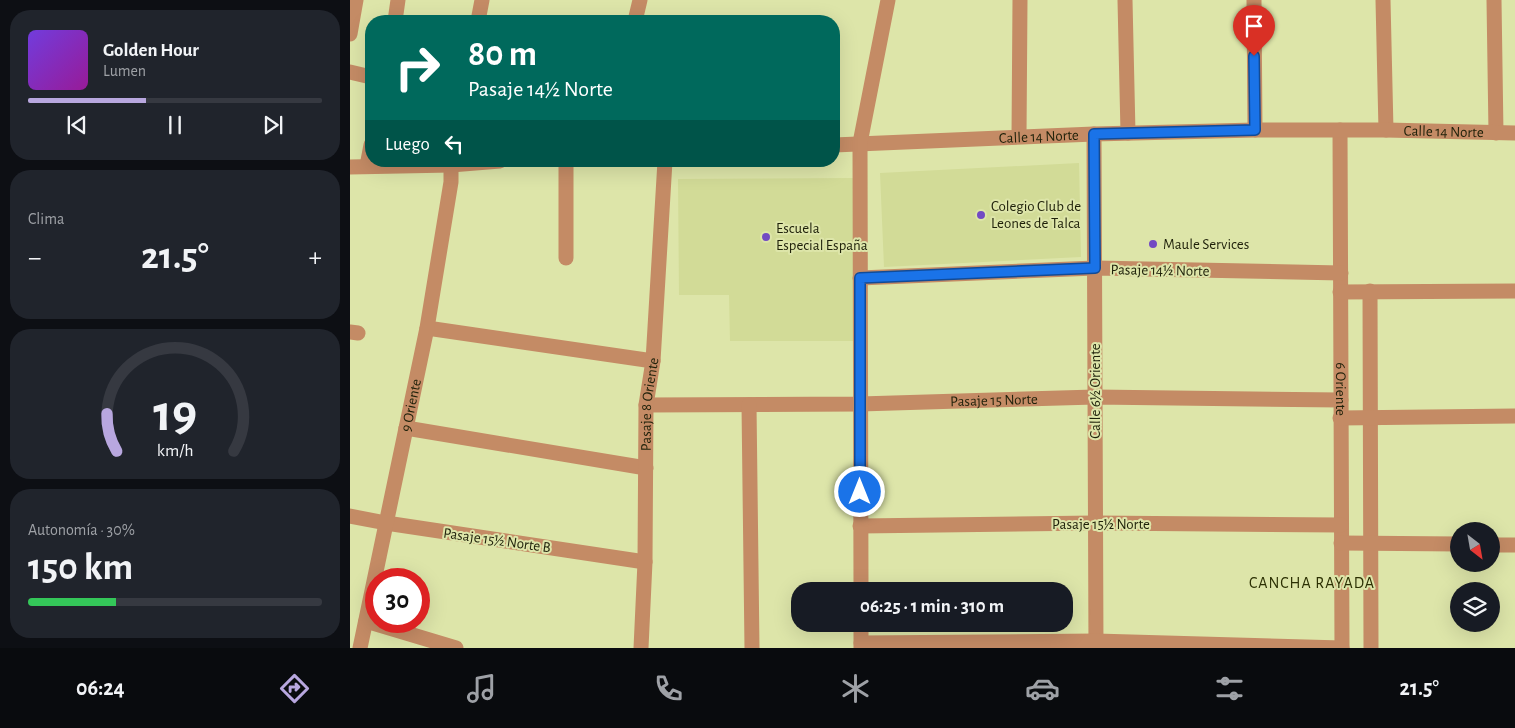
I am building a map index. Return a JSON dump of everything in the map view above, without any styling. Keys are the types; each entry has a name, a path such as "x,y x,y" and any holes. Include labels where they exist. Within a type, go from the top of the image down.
{"street":[{"path":"350,34 356,0"},
{"path":"396,15 398,0"},
{"path":"479,15 482,0"},
{"path":"636,15 640,0"},
{"path":"861,582 860,144 888,0"},
{"path":"1019,136 1020,0"},
{"path":"1125,0 1128,133"},
{"path":"1254,0 1255,130"},
{"path":"1383,0 1386,130"},
{"path":"1494,0 1496,133"},
{"path":"350,72 365,75"},
{"name":"Calle 14 Norte","path":"840,145 1019,136 1255,130 1386,130 1515,133"},
{"name":"6 Oriente","path":"1340,130 1342,648"},
{"name":"Calle 6½ Oriente","path":"1094,134 1096,644"},
{"path":"350,167 365,166"},
{"name":"9 Oriente","path":"377,568 426,328 450,182 451,167"},
{"path":"566,167 566,258"},
{"name":"Pasaje 8 Oriente","path":"641,648 645,562 646,405 653,361 665,167"},
{"name":"Pasaje 14½ Norte","path":"860,278 1095,268 1341,273"},
{"name":"6 Oriente","path":"1370,291 1371,648"},
{"path":"1340,292 1515,291"},
{"path":"426,328 653,361"},
{"name":"Pasaje 15 Norte","path":"646,405 860,404 1095,397 1340,400"},
{"path":"749,405 752,648"},
{"path":"1340,418 1515,416"},
{"path":"406,428 646,468"},
{"name":"Pasaje 15½ Norte B","path":"350,516 645,562"},
{"name":"Pasaje 15½ Norte","path":"860,526 1095,523 1341,525"},
{"path":"1341,544 1450,544"},
{"path":"1500,544 1515,545"},
{"name":"9 Oriente","path":"360,648 365,626"},
{"path":"861,632 861,646 1096,644 1342,648"},
{"path":"406,633 456,648"}],"shaded area":[{"name":"Colegio Club de Leones de Talca","path":"1079,163 1081,257 884,267 880,173"},
{"name":"Escuela Especial España","path":"854,178 854,341 730,341 729,295 679,295 678,179"}],"place":[{"name":"Colegio Club de Leones de Talca","path":"981,215"},
{"name":"Escuela Especial España","path":"766,237"},
{"name":"Maule Services","path":"1153,244"}],"district":[{"name":"CANCHA RAYADA","path":"1312,582"}],"route":[{"path":"860,492 860,278 1095,268 1094,134 1255,130 1254,56"}]}
